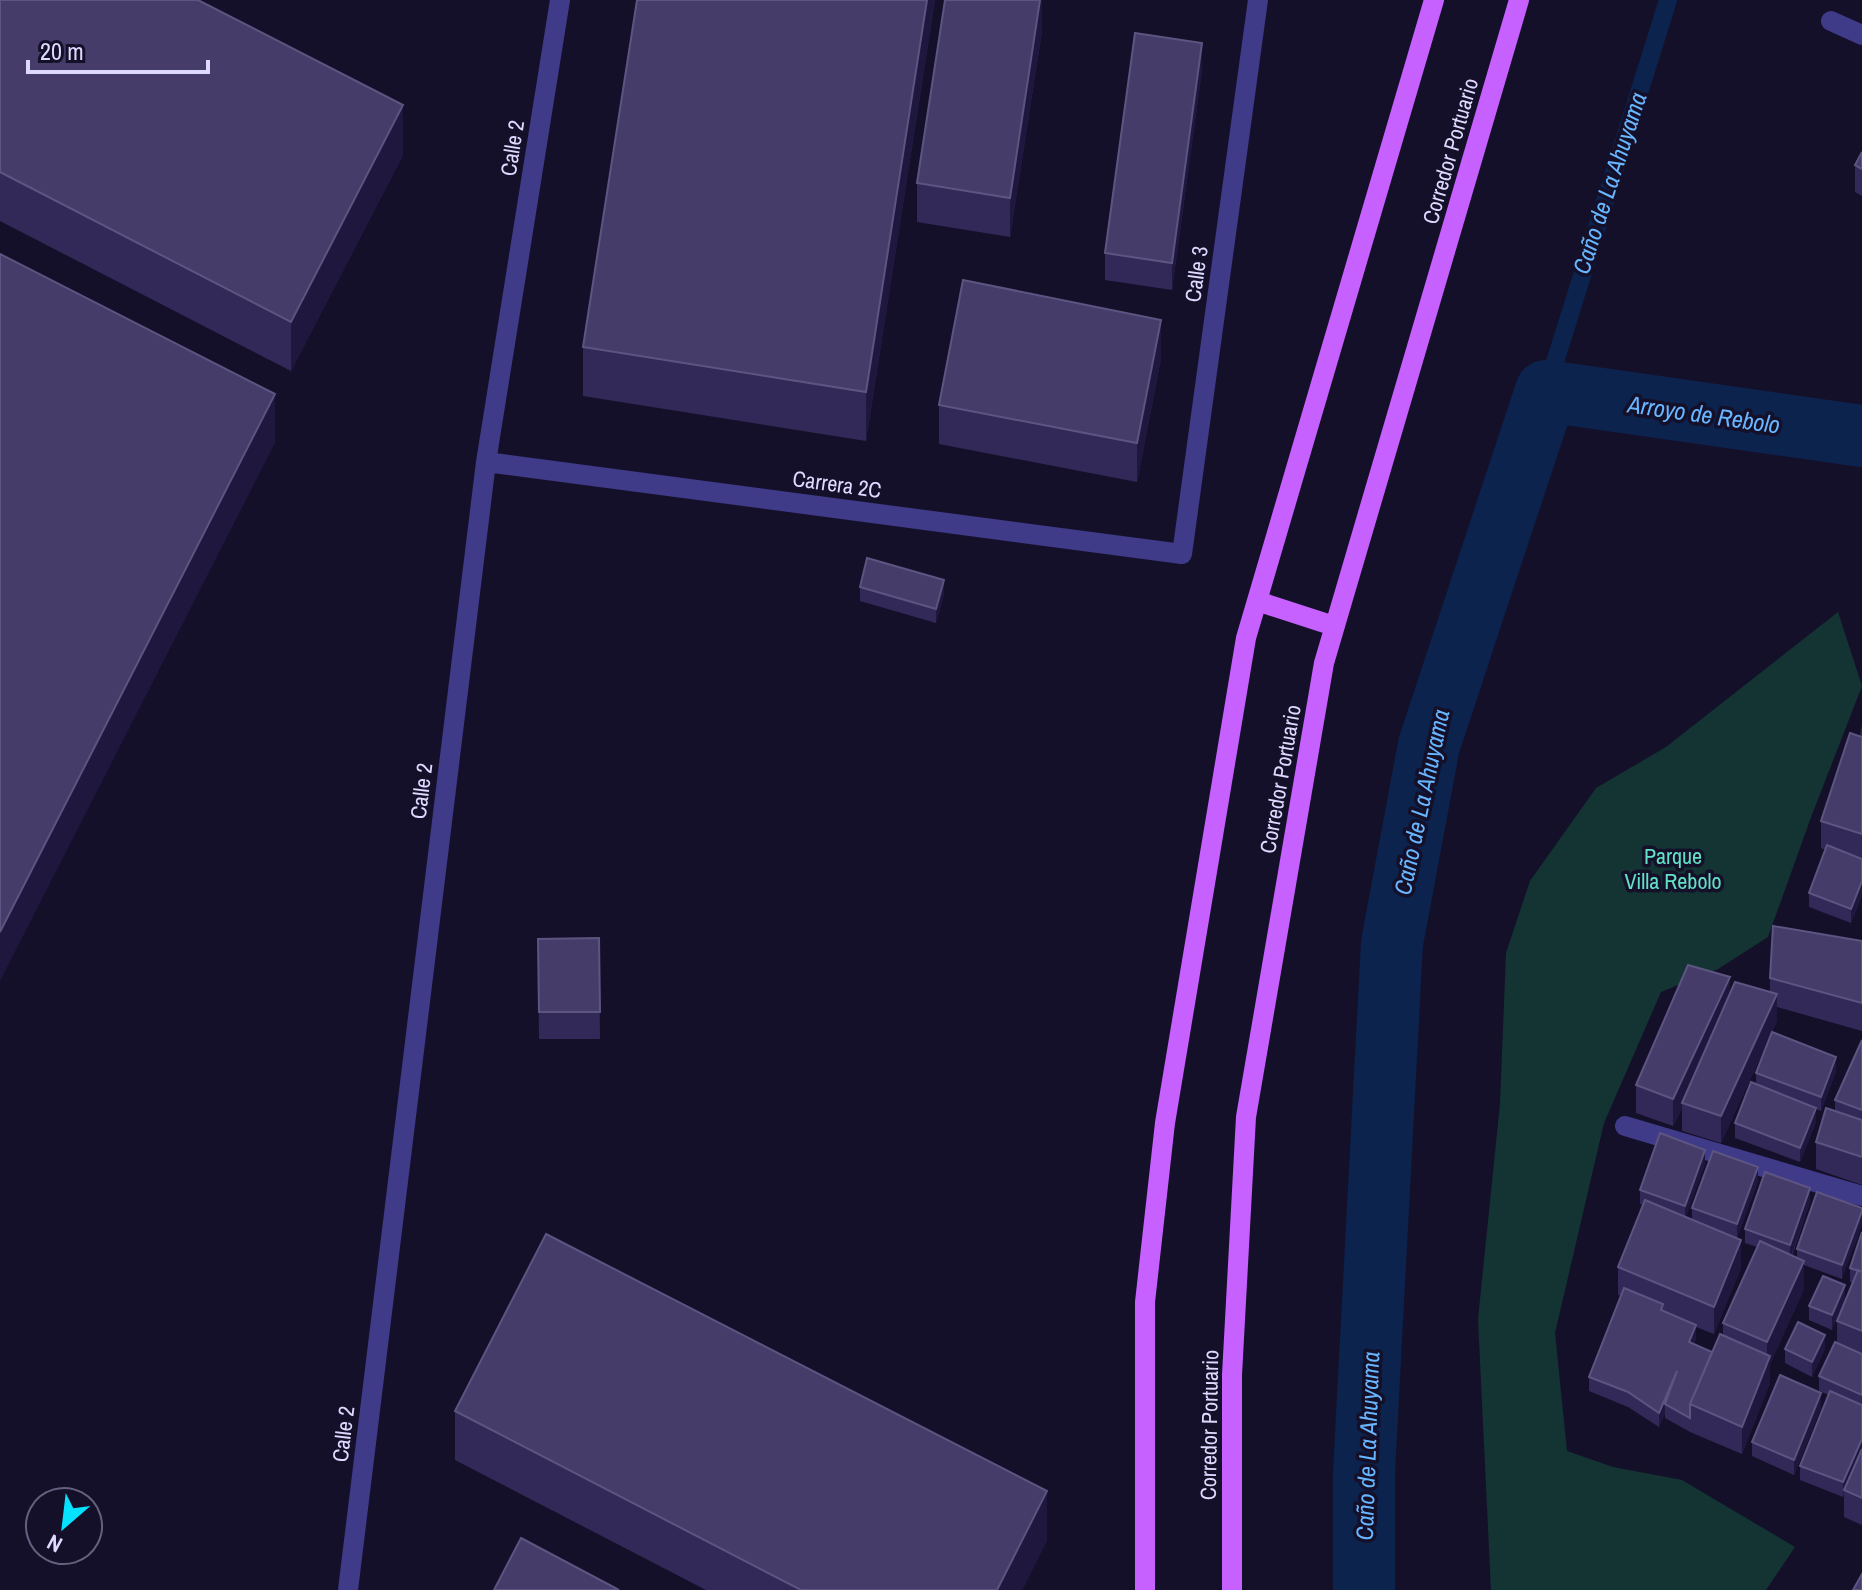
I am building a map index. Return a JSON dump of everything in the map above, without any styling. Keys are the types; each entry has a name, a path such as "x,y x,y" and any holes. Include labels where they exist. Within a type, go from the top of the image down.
{"main road":[{"path":"1145,1590 1145,1302 1165,1123 1243,654 1434,0"},
{"name":"Corredor Portuario","path":"1232,1590 1232,1375 1246,1117 1324,663 1519,0"},
{"path":"1257,601 1334,626"}],"street":[{"name":"Calle 2","path":"348,1590 486,462 560,0"},
{"name":"Calle 3","path":"1182,554 1258,0"},
{"path":"1831,21 1862,35"},
{"name":"Carrera 2C","path":"486,462 1182,554"},
{"path":"1625,1126 1862,1196"}],"green space":[{"name":"Parque Villa Rebolo","path":"1838,612 1862,686 1768,937 1718,969 1661,992 1604,1123 1555,1333 1567,1451 1613,1467 1682,1480 1795,1547 1766,1590 1491,1590 1478,1319 1500,1104 1506,953 1530,881 1596,788 1666,747"}],"building":[{"path":"0,0 198,0 403,105 291,322 0,172"},
{"path":"637,0 927,0 866,392 583,347"},
{"path":"945,0 1040,0 1010,198 917,183"},
{"path":"1135,33 1202,43 1172,263 1105,253"},
{"path":"1862,152 1862,169 1855,165"},
{"path":"0,254 275,394 0,932"},
{"path":"963,280 1161,320 1137,443 939,405"},
{"path":"867,558 944,580 936,609 860,587"},
{"path":"1850,733 1862,737 1862,834 1821,821"},
{"path":"1827,845 1862,859 1862,881 1851,909 1809,893"},
{"path":"1773,926 1862,941 1862,1003 1770,978"},
{"path":"599,938 600,1012 539,1012 538,939"},
{"path":"1688,965 1730,977 1673,1099 1636,1085"},
{"path":"1735,982 1777,994 1721,1116 1682,1103"},
{"path":"1772,1032 1836,1057 1821,1097 1756,1073"},
{"path":"1862,1040 1862,1110 1835,1100"},
{"path":"1751,1082 1816,1108 1800,1148 1735,1123"},
{"path":"1826,1108 1862,1120 1862,1157 1816,1142"},
{"path":"1660,1133 1705,1150 1685,1206 1640,1190"},
{"path":"1713,1151 1758,1167 1737,1224 1692,1208"},
{"path":"1765,1172 1810,1188 1790,1245 1745,1229"},
{"path":"1817,1192 1862,1208 1842,1265 1797,1249"},
{"path":"1645,1200 1741,1240 1714,1307 1618,1267"},
{"path":"1862,1232 1862,1272 1850,1268"},
{"path":"546,1234 1047,1491 997,1590 801,1590 455,1411"},
{"path":"1760,1241 1804,1261 1767,1342 1723,1323"},
{"path":"1858,1270 1862,1272 1862,1331 1837,1321"},
{"path":"1823,1276 1845,1285 1832,1315 1809,1306"},
{"path":"1624,1288 1663,1304 1661,1310 1696,1325 1689,1342 1712,1352 1690,1404 1690,1418 1665,1404 1677,1371 1659,1413 1628,1392 1589,1377"},
{"path":"1798,1322 1825,1335 1812,1362 1785,1349"},
{"path":"1720,1334 1770,1356 1742,1427 1690,1404"},
{"path":"1835,1342 1862,1354 1862,1395 1819,1376"},
{"path":"1780,1375 1821,1393 1794,1460 1752,1442"},
{"path":"1830,1391 1862,1405 1862,1439 1843,1482 1800,1466"},
{"path":"1862,1449 1862,1498 1844,1490"},
{"path":"521,1538 619,1590 494,1590"},
{"path":"1862,1574 1862,1590 1853,1590"}],"waterway":[{"name":"Caño de La Ahuyama","path":"1546,391 1668,0"},
{"name":"Caño de La Ahuyama","path":"1364,1590 1364,1472 1392,943 1429,745 1546,391 1862,436"}],"water label":[{"name":"Arroyo de Rebolo","path":"1704,414"}]}
